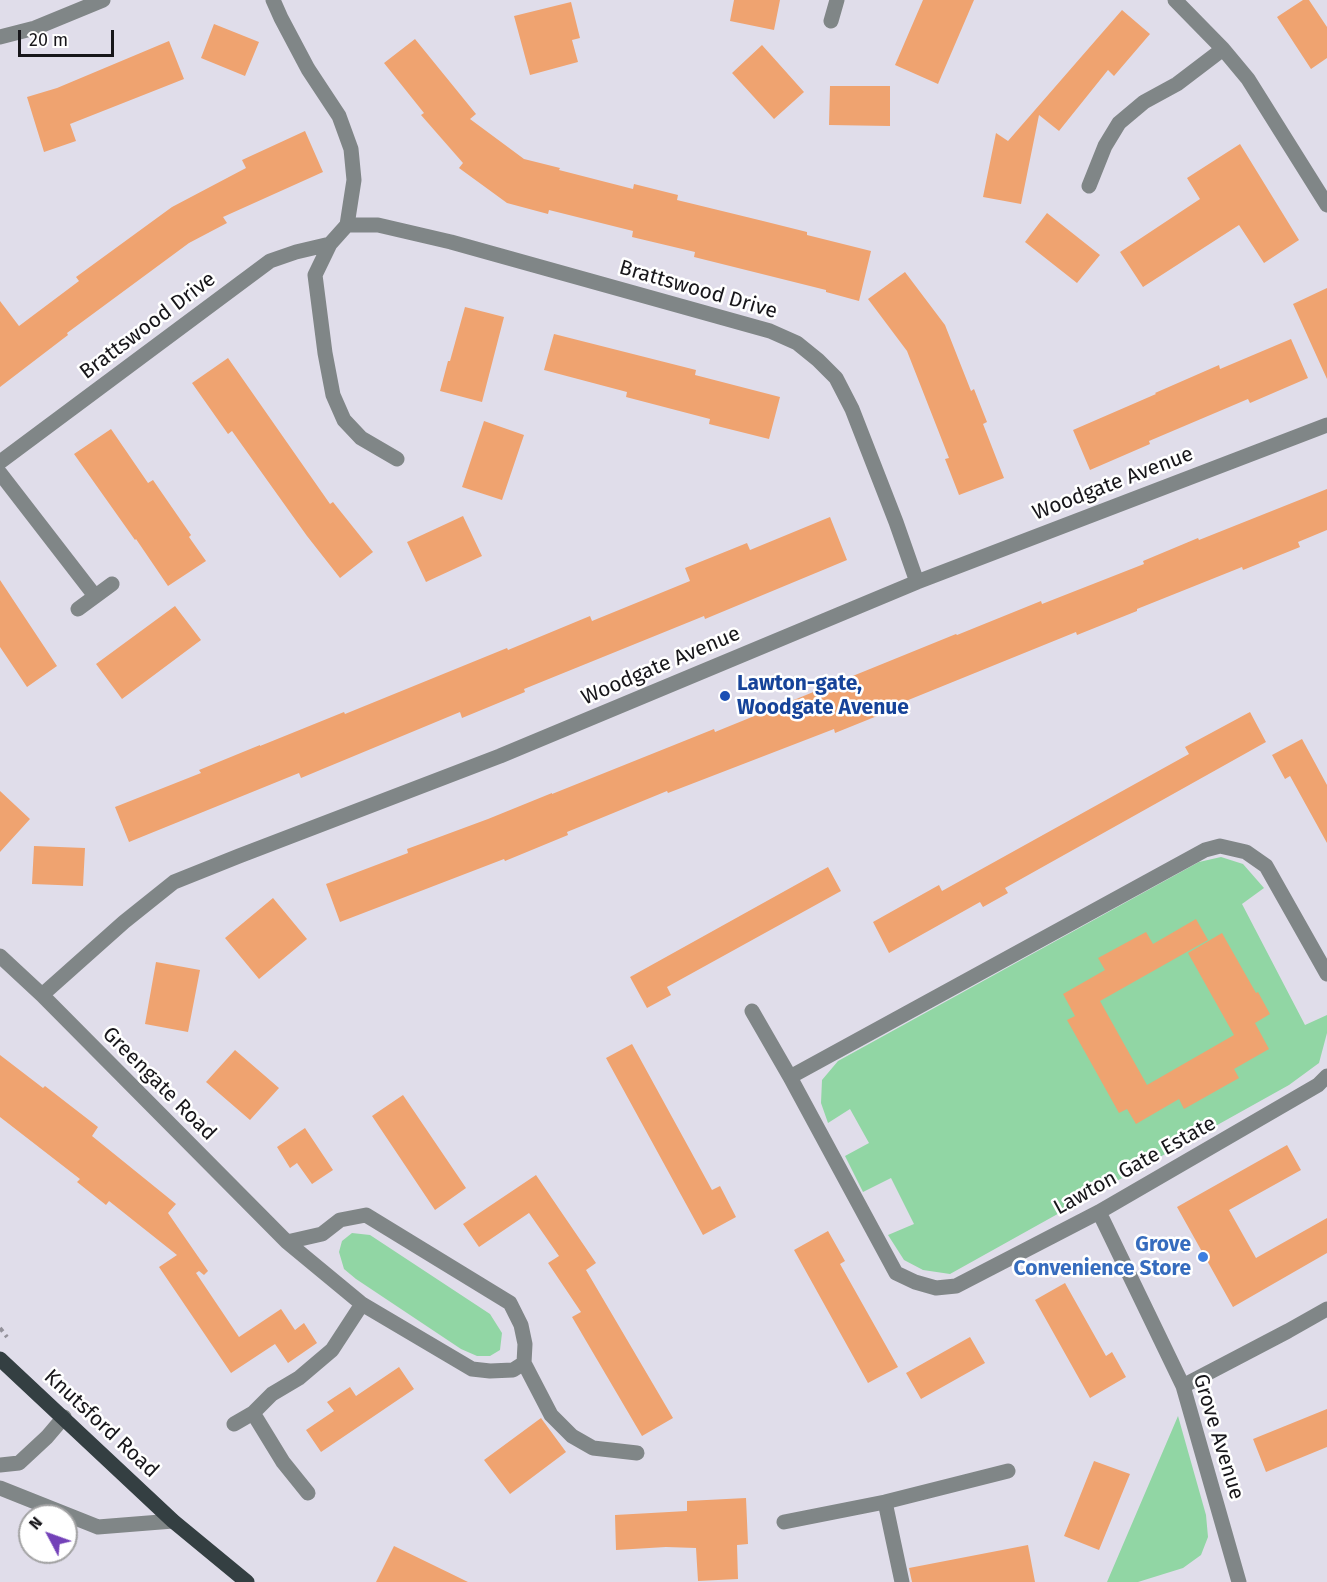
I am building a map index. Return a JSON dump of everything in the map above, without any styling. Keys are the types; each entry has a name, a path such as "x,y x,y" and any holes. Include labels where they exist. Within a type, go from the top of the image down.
{"main road":[{"name":"Knutsford Road","path":"0,1359 173,1521 247,1582"}],"street":[{"path":"0,37 34,28 103,0"},
{"path":"273,0 308,69 339,116 351,149 354,180 347,225 330,244 315,275 333,395 344,420 361,438 397,459"},
{"path":"831,21 837,0"},
{"path":"1175,0 1223,49 1248,79 1327,205"},
{"path":"1089,186 1105,146 1119,123 1144,102 1177,84 1223,49"},
{"name":"Brattswood Drive","path":"347,225 378,225 452,242 770,331 797,343 819,360 836,378 852,409 917,582"},
{"name":"Brattswood Drive","path":"0,462 270,261 330,244"},
{"name":"Woodgate Avenue","path":"42,996 124,922 174,882 500,756 917,582 1327,425"},
{"path":"0,473 95,596"},
{"path":"78,609 112,584"},
{"path":"790,1077 1205,850 1220,846 1246,852 1266,866 1327,974"},
{"name":"Greengate Road","path":"0,956 287,1242 362,1304 472,1369 513,1370 524,1363"},
{"name":"Lawton Gate Estate","path":"752,1011 896,1273 936,1288 956,1286 1099,1212 1318,1085 1327,1076"},
{"name":"Grove Avenue","path":"1099,1212 1183,1386 1239,1582"},
{"path":"287,1242 322,1234 339,1220 366,1215 510,1303 521,1325 525,1344 524,1363 551,1415 572,1436 593,1448 637,1453"},
{"path":"234,1424 253,1413 272,1394 299,1378 332,1350 362,1304"},
{"path":"1183,1386 1327,1309"},
{"path":"253,1413 283,1462 308,1494"},
{"path":"0,1465 19,1463 47,1437 64,1417"},
{"path":"784,1522 885,1502 1008,1471"},
{"path":"0,1488 98,1527 173,1521"},
{"path":"885,1502 902,1582"}],"green space":[{"path":"1221,857 1243,864 1264,888 1242,904 1305,1025 1327,1015 1327,1033 1319,1063 1289,1085 950,1274 923,1270 904,1260 888,1235 914,1224 891,1178 863,1192 845,1156 869,1143 850,1109 828,1123 821,1103 822,1080 838,1061 1199,862"},
{"path":"352,1233 370,1235 490,1314 502,1333 500,1350 490,1356 477,1356 461,1349 356,1279 344,1269 339,1252 342,1241"},
{"path":"1178,1416 1206,1515 1208,1537 1201,1555 1183,1568 1138,1582 1107,1582"}],"building":[{"path":"734,0 780,0 774,30 730,21"},
{"path":"923,0 974,0 938,84 895,65"},
{"path":"1303,0 1309,0 1327,27 1327,58 1311,69 1277,17"},
{"path":"571,2 580,38 572,40 578,62 530,75 514,16"},
{"path":"1122,10 1150,34 1114,76 1108,70 1059,131 1039,115 1021,204 983,197 996,133 1008,141"},
{"path":"214,24 259,42 245,76 201,58"},
{"path":"415,39 476,114 470,119 524,159 633,189 634,184 678,195 677,200 807,232 807,235 871,251 859,301 826,292 826,290 694,257 695,252 632,237 633,231 549,210 548,214 507,203 459,168 463,163 421,115 424,113 384,63"},
{"path":"169,41 184,79 70,124 76,141 44,152 27,97 57,88"},
{"path":"762,45 804,92 774,119 732,73"},
{"path":"830,86 890,86 890,126 829,125"},
{"path":"305,131 323,172 223,217 227,223 189,243 67,333 68,335 0,387 0,301 19,326 79,281 76,277 172,207 246,168 242,160"},
{"path":"1240,144 1299,240 1264,263 1239,225 1143,287 1120,252 1200,199 1187,178"},
{"path":"1047,213 1100,255 1077,283 1025,242"},
{"path":"905,272 945,325 971,391 974,389 987,422 983,424 1004,478 959,495 945,459 949,458 907,351 868,299"},
{"path":"1327,288 1327,379 1293,304"},
{"path":"465,307 504,317 482,402 440,391"},
{"path":"554,334 696,370 695,375 780,397 769,439 709,424 710,419 626,397 627,392 544,370"},
{"path":"1291,339 1308,378 1250,403 1248,399 1149,441 1150,444 1090,470 1073,430 1219,365 1220,369"},
{"path":"228,358 330,504 333,502 373,552 340,578 232,431 228,434 192,383"},
{"path":"484,421 524,435 502,500 462,487"},
{"path":"111,429 148,483 153,480 206,561 168,586 74,454"},
{"path":"1327,489 1327,530 1298,542 1300,547 1243,570 1242,567 1077,635 1076,632 896,705 897,708 835,733 834,729 668,793 667,791 567,832 568,835 505,861 504,859 340,922 326,884 408,853 407,849 714,729 715,732 956,634 1041,601 1042,604 1144,564 1143,561 1198,538 1199,540"},
{"path":"463,516 482,556 426,582 407,542"},
{"path":"830,517 847,560 705,619 704,616 524,689 525,692 462,718 460,712 301,778 299,773 129,842 115,807 201,773 199,770 260,745 344,712 345,714 590,616 592,621 690,581 685,568 747,543 750,550"},
{"path":"0,580 57,666 27,687 0,647"},
{"path":"175,606 201,640 122,699 96,664"},
{"path":"1250,712 1266,742 1005,888 1008,893 983,907 980,902 889,953 873,922 939,885 942,891 1189,754 1185,747"},
{"path":"1302,739 1327,785 1327,843 1290,776 1285,779 1272,755"},
{"path":"0,791 30,819 0,852"},
{"path":"34,846 85,848 83,886 32,884"},
{"path":"828,867 841,891 667,987 671,995 647,1008 630,977"},
{"path":"273,898 307,939 259,979 225,938"},
{"path":"1196,919 1208,940 1100,1001 1147,1085 1234,1035 1188,953 1222,933 1270,1014 1255,1023 1269,1049 1234,1069 1239,1078 1184,1109 1179,1099 1136,1124 1127,1109 1119,1113 1067,1020 1075,1016 1063,994 1105,970 1098,958 1146,932 1153,944"},
{"path":"156,962 200,970 188,1032 145,1024"},
{"path":"632,1044 712,1190 720,1186 736,1217 703,1235 606,1058"},
{"path":"235,1050 279,1088 250,1120 206,1082"},
{"path":"0,1055 98,1127 92,1136 176,1204 168,1213 208,1271 204,1275 199,1271 196,1273 239,1337 281,1309 295,1330 304,1323 317,1343 288,1363 275,1344 231,1373 159,1267 177,1255 109,1201 106,1205 77,1182 80,1179 0,1117"},
{"path":"403,1095 466,1188 435,1210 372,1116"},
{"path":"305,1128 333,1170 312,1184 297,1163 290,1168 277,1147"},
{"path":"1287,1145 1301,1170 1229,1210 1256,1258 1327,1218 1327,1253 1233,1307 1177,1207"},
{"path":"536,1175 596,1263 586,1270 673,1418 642,1436 572,1317 581,1312 548,1263 559,1256 529,1213 479,1247 463,1224"},
{"path":"828,1231 845,1261 840,1264 898,1367 868,1383 794,1250"},
{"path":"1065,1283 1106,1356 1112,1352 1126,1377 1090,1398 1035,1300"},
{"path":"970,1337 985,1363 921,1399 906,1373"},
{"path":"399,1367 414,1389 321,1452 306,1430 334,1411 327,1402 350,1387 356,1396"},
{"path":"1327,1409 1327,1447 1266,1472 1253,1439"},
{"path":"541,1418 566,1452 510,1494 484,1460"},
{"path":"1094,1461 1130,1474 1099,1550 1064,1536"},
{"path":"746,1498 748,1544 737,1545 738,1579 698,1581 696,1548 616,1550 615,1515 687,1511 687,1501"},
{"path":"1028,1545 1035,1582 912,1582 909,1568"},
{"path":"394,1546 468,1582 376,1582"}],"place":[{"name":"Lawton-gate, Woodgate Avenue","path":"725,696"},
{"name":"Grove Convenience Store","path":"1203,1257"}]}
